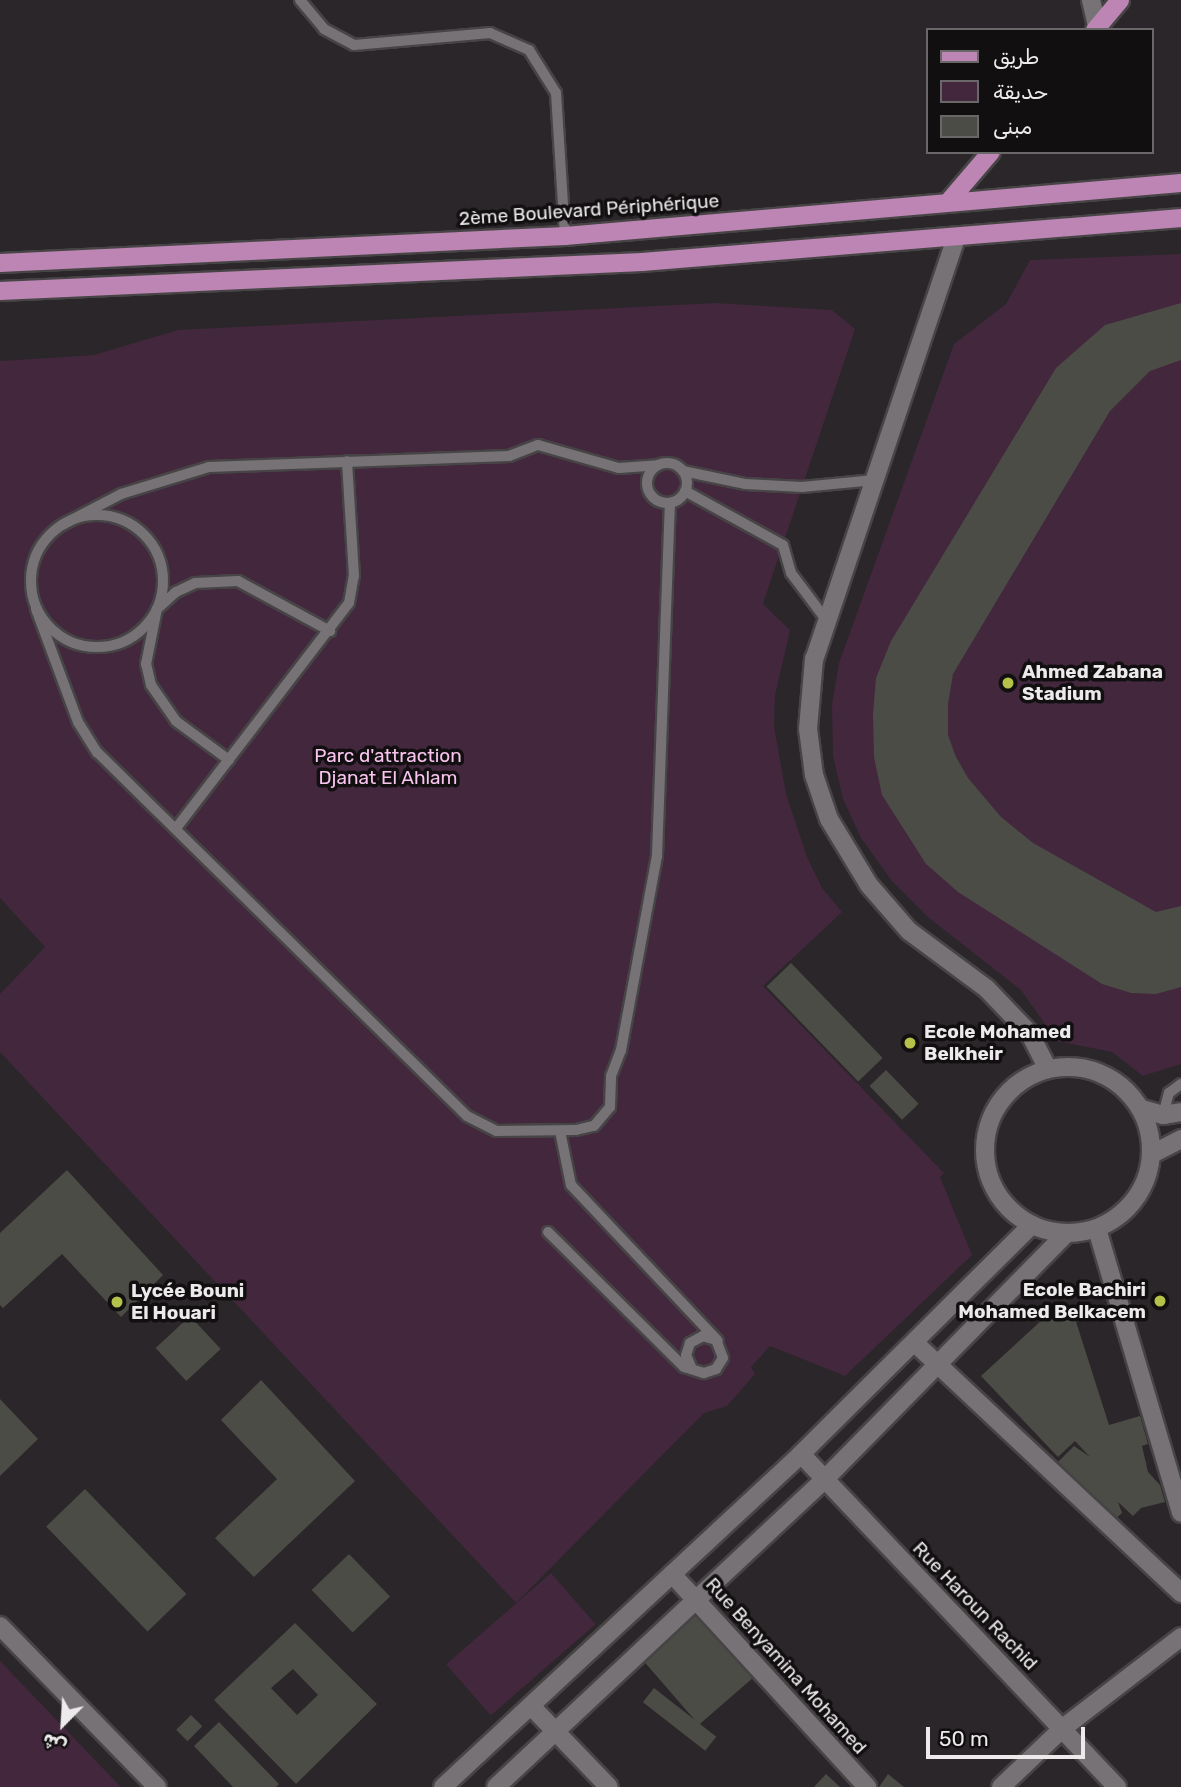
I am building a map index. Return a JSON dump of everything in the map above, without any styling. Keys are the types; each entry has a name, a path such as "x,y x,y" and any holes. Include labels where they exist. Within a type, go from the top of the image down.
{"main road":[{"path":"1097,28 1120,0"},
{"path":"950,200 989,154"},
{"name":"2ème Boulevard Périphérique","path":"0,263 565,236 950,200 1181,183"},
{"path":"4,293 642,262 1181,218"}],"street":[{"path":"1091,0 1096,28"},
{"path":"956,238 814,659 808,729 814,775 829,820 869,885 909,931 987,989 1030,1034 1047,1068"},
{"path":"1047,1068 1087,1068 1124,1087 1142,1109 1152,1154 1144,1186 1126,1210 1097,1228 1067,1233 1032,1225 1002,1201 985,1164 985,1137 994,1110 1016,1084 1047,1068"},
{"path":"1142,1109 1172,1113"},
{"path":"1152,1154 1181,1139"},
{"path":"443,1787 801,1454 916,1343 1032,1225"},
{"path":"1097,1228 1181,1513"},
{"path":"496,1787 825,1479 940,1366 1067,1233"},
{"path":"916,1343 1181,1593"},
{"name":"Rue Haroun Rachid","path":"801,1454 1117,1787"},
{"name":"Rue Benyamina Mohamed","path":"673,1574 867,1787"},
{"path":"0,1626 157,1787"},
{"path":"1001,1787 1063,1728 1181,1637"},
{"path":"531,1706 609,1787"}],"lane":[{"path":"300,0 324,29 355,45 490,33 530,50 556,93 565,236"},
{"path":"685,491 670,503 657,856 650,902 611,1076 610,1107 594,1126 560,1131 496,1131 467,1116 86,737 36,608 30,583 33,560 44,540 62,525 121,494 184,472 347,461 509,456 538,445 620,468 672,464 683,471 746,484 802,487 874,480"},
{"path":"177,827 330,631 354,590 347,461"},
{"path":"658,466 648,476 648,489 656,500 670,503"},
{"path":"683,471 685,491"},
{"path":"685,491 783,545 791,572 827,621"},
{"path":"62,525 83,516 106,516 128,523 146,537 159,557 163,587 146,664 151,685 176,721 229,760"},
{"path":"36,608 58,634 90,647 125,641 144,628 157,609 176,592 195,583 238,581 330,631"},
{"path":"1172,1113 1168,1093 1181,1084"},
{"path":"548,1232 676,1360 704,1373 716,1369 723,1358 721,1345 712,1330 571,1185 560,1131"},
{"path":"692,1369 686,1355 694,1339 710,1337 721,1345"}],"green space":[{"name":"Ahmed Zabana Stadium","path":"1181,254 1181,1064 1143,1076 1112,1052 1057,1041 1021,990 929,918 892,881 861,838 843,799 833,756 832,704 839,663 954,344 1006,304 1030,260"},
{"name":"Parc d'attraction Djanat El Ahlam","path":"715,303 832,310 855,329 763,604 790,630 775,696 774,726 786,794 807,857 822,888 842,912 763,986 944,1173 940,1177 972,1255 845,1376 770,1346 751,1367 755,1374 727,1406 704,1413 516,1603 0,1052 0,994 45,947 0,898 0,361 94,355 178,330"},
{"path":"551,1573 596,1624 491,1716 446,1664"},
{"path":"0,1661 121,1787 0,1787"}],"building":[{"path":"1181,303 1181,360 1150,371 1110,411 953,674 948,704 948,735 956,757 968,778 1001,817 1033,843 1156,912 1181,906 1181,987 1156,994 1131,993 1102,984 958,892 926,864 882,795 874,757 873,714 876,678 891,641 1056,368 1105,325"},
{"path":"791,963 883,1058 858,1082 767,987"},
{"path":"886,1070 919,1104 902,1120 869,1086"},
{"path":"67,1170 163,1275 121,1317 62,1254 3,1308 0,1305 0,1233"},
{"path":"1072,1309 1109,1425 1140,1416 1148,1444 1142,1446 1148,1472 1160,1485 1165,1502 1141,1508 1133,1516 1118,1502 1122,1513 1113,1521 1058,1462 1074,1446 1090,1457 1075,1441 1058,1457 981,1376 1044,1318"},
{"path":"190,1316 221,1349 186,1381 156,1348"},
{"path":"261,1380 355,1481 254,1577 215,1538 277,1479 221,1420"},
{"path":"0,1399 38,1439 0,1476"},
{"path":"85,1489 186,1594 148,1632 46,1527"},
{"path":"349,1554 390,1596 353,1633 312,1590"},
{"path":"699,1612 755,1676 699,1725 643,1661"},
{"path":"295,1623 377,1704 296,1784 214,1700","holes":["293,1669 318,1695 297,1715 271,1688"]},
{"path":"654,1688 716,1737 705,1751 643,1702"},
{"path":"191,1715 202,1726 187,1741 176,1730"},
{"path":"219,1722 279,1784 276,1787 233,1787 194,1746"},
{"path":"826,1774 840,1787 814,1787"},
{"path":"888,1774 904,1787 879,1787"}],"place":[{"name":"Ahmed Zabana Stadium","path":"1008,683"},
{"name":"Ecole Mohamed Belkheir","path":"910,1043"},
{"name":"Ecole Bachiri Mohamed Belkacem","path":"1160,1301"},
{"name":"Lycée Bouni El Houari","path":"117,1302"}]}
